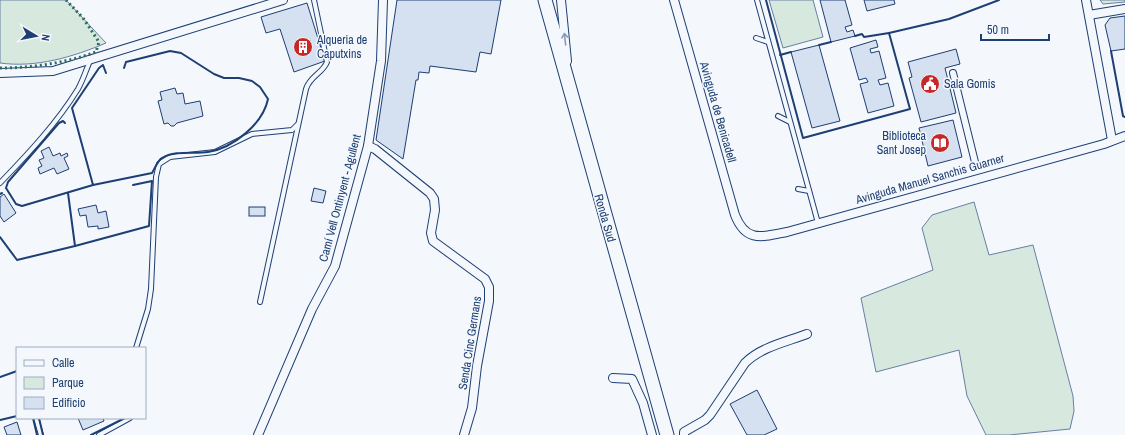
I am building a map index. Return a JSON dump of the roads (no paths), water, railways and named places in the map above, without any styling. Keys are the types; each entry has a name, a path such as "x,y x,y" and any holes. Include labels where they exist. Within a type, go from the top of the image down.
{"main road":[{"name":"Ronda Sud","path":"544,0 667,435"}],"street":[{"path":"0,73 53,71 90,61 283,0"},
{"name":"Camí Vell Ontinyent - Agullent","path":"258,435 312,309 335,266 368,146 382,61 383,0"},
{"path":"561,0 570,92"},
{"name":"Avinguda de Benicadell","path":"674,0 732,205 742,228"},
{"path":"1086,0 1112,140"},
{"path":"1089,15 1125,9"},
{"path":"953,72 975,162"},
{"name":"Avinguda Manuel Sanchis Guarner","path":"742,228 752,236 764,236 818,223 1125,136"},
{"name":"Senda Cinc Germans","path":"368,146 375,149 430,193 435,205 431,233 433,241 485,279 489,287 490,301 477,366 473,403 464,435"},
{"path":"684,435 684,432 705,420 710,415 745,363 751,357 760,352 807,334"},
{"path":"613,378 632,379 643,403 652,435"}],"lane":[{"path":"260,302 308,84 327,62 314,0"},
{"path":"757,0 818,223"},
{"path":"756,38 768,42"},
{"path":"0,183 63,111 79,87 90,61"},
{"path":"778,116 790,122"},
{"path":"136,347 148,309 151,289 156,177 160,164 170,157 215,152 252,134 292,130 298,124"},
{"path":"798,188 809,191"},
{"path":"36,419 41,435"},
{"path":"99,435 128,419"}],"place":[{"name":"Alqueria de Caputxins","path":"303,47"},
{"name":"Sala Gomis","path":"930,84"},
{"name":"Biblioteca Sant Josep","path":"940,143"}]}
